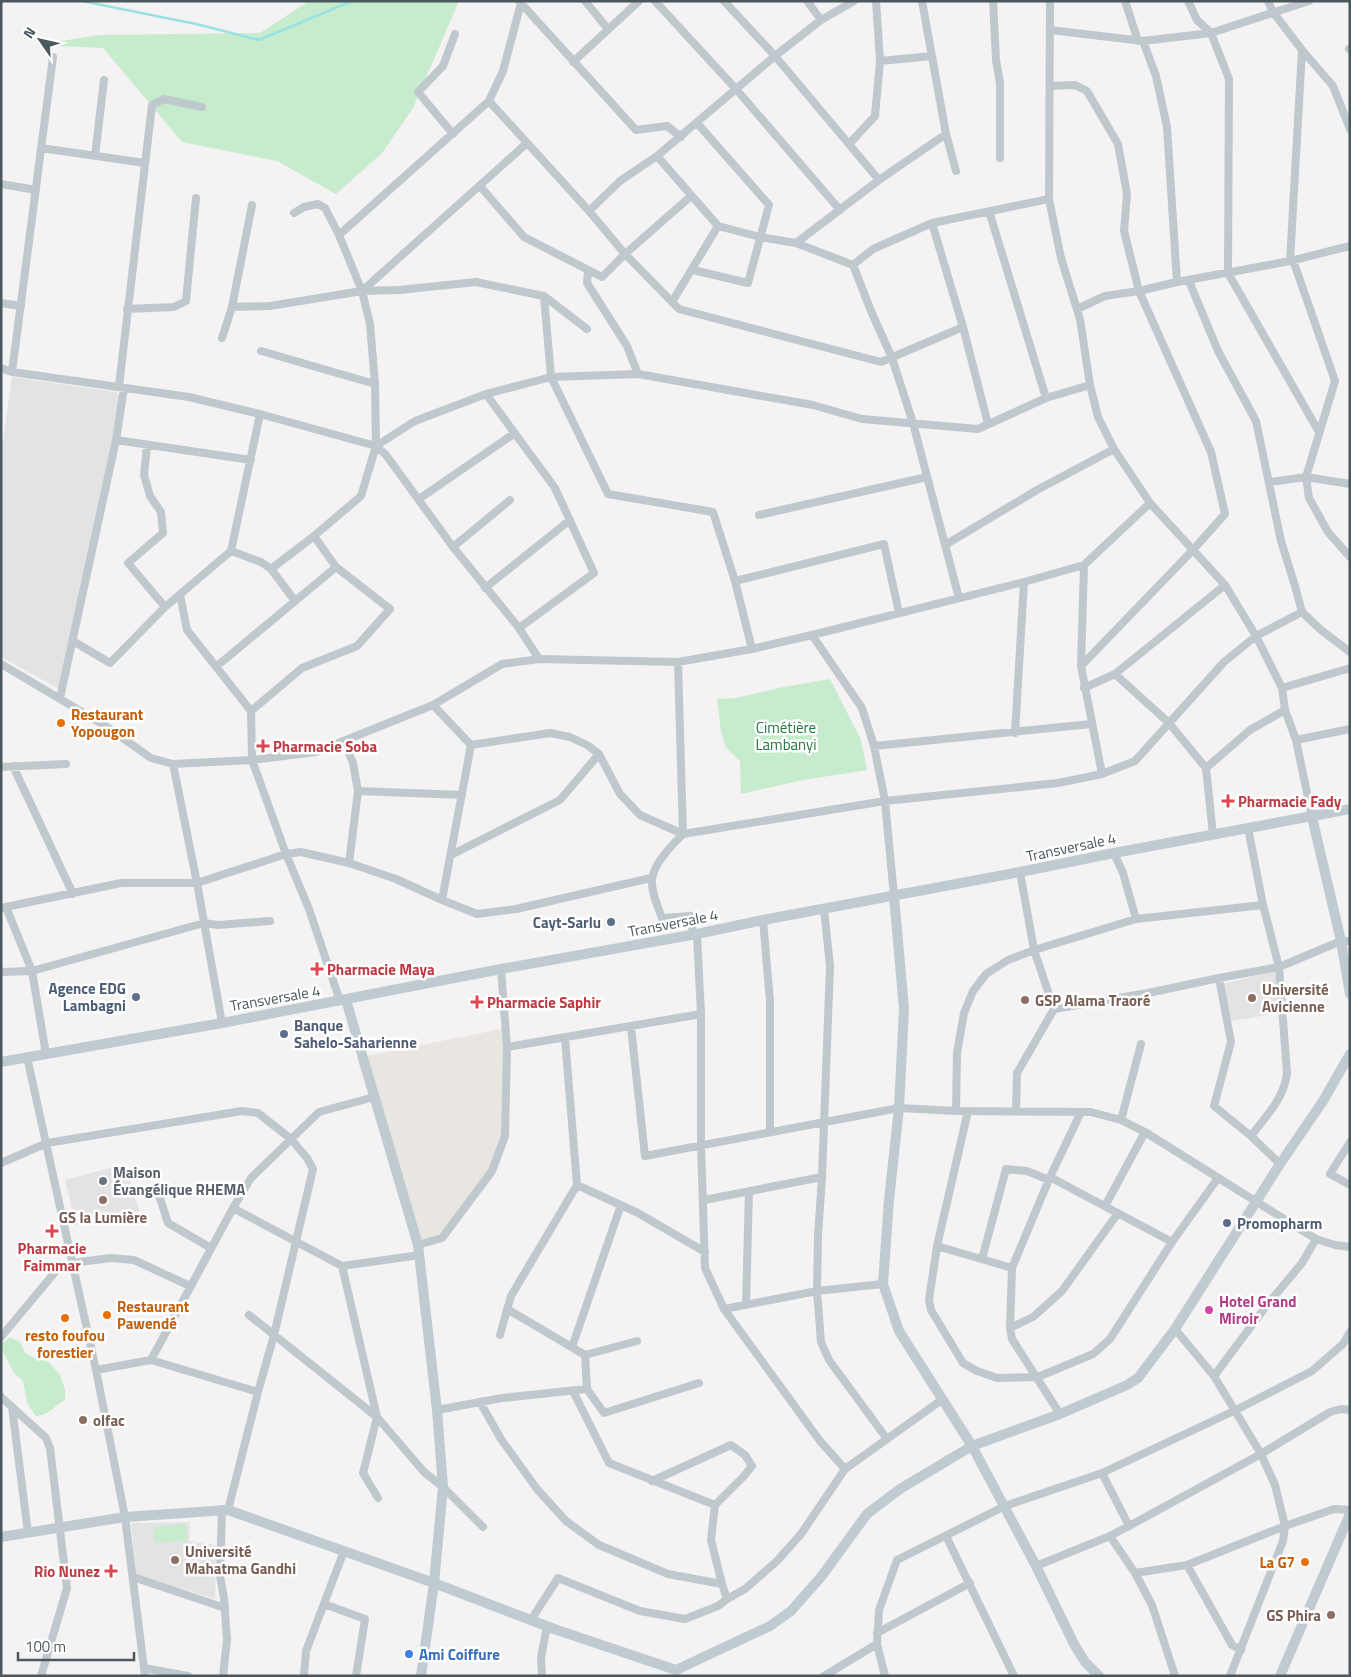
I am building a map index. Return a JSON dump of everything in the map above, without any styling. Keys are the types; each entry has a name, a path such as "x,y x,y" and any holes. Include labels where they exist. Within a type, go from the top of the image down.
{"street":[{"path":"585,1 608,29"},
{"path":"572,62 639,1"},
{"path":"655,1 736,89 840,210"},
{"path":"724,1 775,56 850,143 879,180"},
{"path":"808,1 821,20"},
{"path":"588,211 620,181 681,137 775,56 821,20 854,1"},
{"path":"850,143 875,116 880,61 876,1"},
{"path":"922,1 946,134 956,171"},
{"path":"993,1 996,60 1000,83 1000,158"},
{"path":"1050,1 1049,199 1061,258 1080,319 1090,385 1098,417 1114,449 1150,503 1225,585 1256,636 1282,688 1285,710 1296,740 1312,817 1345,941 1350,994"},
{"path":"1125,1 1156,76 1167,127 1177,282"},
{"path":"1188,1 1197,20 1211,33 1229,79 1228,273 1319,432"},
{"path":"1268,1 1273,12 1302,50 1333,86 1350,129"},
{"path":"1050,30 1140,41 1211,33 1309,1"},
{"path":"520,2 572,62 636,130 667,126 681,137"},
{"path":"339,235 489,101 503,70 520,2"},
{"path":"453,134 418,92 443,66 455,34"},
{"path":"1302,50 1292,260 1335,381 1306,477 1309,498 1328,532 1350,557"},
{"path":"880,61 932,56"},
{"path":"12,372 53,57"},
{"path":"95,156 104,80"},
{"path":"1051,86 1076,85 1087,91 1118,144 1127,194 1124,231 1139,292 1211,452 1224,514 1081,666"},
{"path":"60,698 116,440 122,387 127,309 152,105 164,99 202,107"},
{"path":"489,101 625,254 679,309 881,362 963,327"},
{"path":"693,270 748,283 769,205 697,123"},
{"path":"796,243 879,180 946,134"},
{"path":"362,291 527,143"},
{"path":"42,148 145,163"},
{"path":"657,156 718,226 760,237 796,243 853,265 892,358 913,423 959,598"},
{"path":"1,184 36,190"},
{"path":"480,186 524,237 602,277 625,254 691,196"},
{"path":"127,309 174,308 186,301 196,198"},
{"path":"853,265 873,249 932,223 1049,199"},
{"path":"271,569 361,496 376,446 375,384 370,324 362,291 339,235 325,208 318,204 304,207 294,213"},
{"path":"222,338 232,307 252,205"},
{"path":"989,211 1046,398"},
{"path":"932,223 963,327 988,424"},
{"path":"672,302 718,226"},
{"path":"1076,309 1105,296 1139,292 1177,282 1292,260 1350,246"},
{"path":"588,270 586,283 627,346 638,374"},
{"path":"1189,281 1218,351 1256,421 1281,541 1302,612 1321,630 1350,652"},
{"path":"232,307 270,306 362,291 399,290 476,282 544,296 588,328"},
{"path":"544,296 551,377 608,494 712,512 735,581 752,649"},
{"path":"1,303 20,306"},
{"path":"261,351 375,384"},
{"path":"1,368 12,372 189,397 260,414 376,446 386,455 420,499 453,547 519,628 539,659"},
{"path":"376,446 414,421 486,394 551,377 638,374 814,404 862,419 978,429 1046,398 1090,385"},
{"path":"486,394 555,488 594,573 519,628"},
{"path":"73,641 110,663 165,607 231,551 260,414"},
{"path":"420,499 515,433"},
{"path":"116,440 250,460"},
{"path":"147,446 144,475 150,496 161,512 163,533 128,562 165,607"},
{"path":"945,545 1037,490 1114,449"},
{"path":"759,515 927,477"},
{"path":"1270,482 1306,477 1350,484"},
{"path":"453,547 510,500"},
{"path":"2,664 104,725 152,758 172,764 252,760 316,752 432,705 502,664 539,659 678,662 752,649 812,635 1024,582 1084,565 1150,503"},
{"path":"485,588 570,520"},
{"path":"251,711 302,668 356,646 390,609 336,567 314,536"},
{"path":"735,581 884,544 899,613"},
{"path":"231,551 261,562 271,569 295,601"},
{"path":"1084,565 1081,666 1102,774"},
{"path":"217,666 336,567"},
{"path":"1015,733 1024,582"},
{"path":"1084,688 1115,674 1225,585"},
{"path":"180,595 187,630 251,711 252,760 343,1001 374,1097 419,1250 437,1410 443,1487 434,1583 421,1676"},
{"path":"471,744 550,733 570,737 599,754 620,794 640,815 683,834 885,801 1058,783 1102,774 1135,760 1224,662 1256,636 1302,612"},
{"path":"812,635 862,708 874,746 885,801 904,1009 899,1108 889,1200 883,1284 899,1331 972,1446 1036,1566 1074,1644 1085,1662 1099,1676"},
{"path":"678,662 683,834 663,854 651,878 652,888 662,918 691,916 695,935 701,1014 701,1146 705,1268 724,1309 820,1441 845,1469"},
{"path":"1282,688 1350,668"},
{"path":"1115,674 1169,723 1206,768 1213,835"},
{"path":"432,705 471,744"},
{"path":"1206,768 1250,730 1285,710"},
{"path":"874,746 1091,724"},
{"path":"1296,740 1350,729"},
{"path":"344,741 353,763 358,791 349,863"},
{"path":"442,900 471,744"},
{"path":"450,855 560,800 599,754"},
{"path":"1,766 66,764"},
{"path":"172,764 197,883 222,1023"},
{"path":"13,766 73,894"},
{"path":"358,791 462,796"},
{"name":"Transversale 4","path":"1,1062 343,1001 695,935 763,920 1350,809"},
{"path":"1248,828 1263,905 1279,967 1288,1073 1281,1097 1251,1136"},
{"path":"46,1054 32,971 4,908 121,883 197,883 286,854 301,852 349,863 396,879 477,914 516,909 651,878"},
{"path":"1114,853 1124,873 1136,919"},
{"path":"1016,1111 1017,1073 1054,1009 1034,950 1020,872"},
{"path":"956,1111 957,1053 964,1013 973,991 986,974 1008,960 1034,950 1136,919 1263,905"},
{"path":"824,909 830,966 818,1236 817,1291 821,1342 829,1360 887,1439"},
{"path":"763,920 770,1001 770,1132"},
{"path":"1,972 32,971 204,924 270,921"},
{"path":"1054,1009 1148,993 1279,967 1345,941"},
{"path":"233,1208 342,1266 419,1250 442,1238 492,1171 505,1136 507,1048 501,970"},
{"path":"1218,978 1231,1042 1214,1106 1251,1136 1280,1164"},
{"path":"507,1048 701,1014"},
{"path":"631,1027 645,1156 899,1108 956,1111 1091,1112 1121,1120 1145,1132 1316,1239 1350,1247"},
{"path":"500,1335 511,1296 577,1185 565,1038"},
{"path":"1121,1120 1141,1044"},
{"path":"1,1537 125,1517 225,1510 434,1583 677,1673 770,1626 791,1611 821,1577 867,1514 900,1489 972,1446 1060,1414 1127,1385 1138,1378 1175,1329 1280,1164 1323,1101 1350,1054"},
{"path":"27,1057 96,1370 125,1517 145,1672 188,1676"},
{"path":"151,1360 233,1208 252,1178 319,1112 374,1097"},
{"path":"1,1164 47,1143 242,1111 258,1113 291,1139 307,1158 313,1169 274,1335 225,1510 220,1576 227,1640 223,1676"},
{"path":"968,1111 937,1246 930,1300 931,1310 963,1363 977,1371 997,1378 1038,1377 1092,1354 1110,1339 1172,1242 1218,1178"},
{"path":"1060,1414 1012,1339 1010,1328 1012,1268 1050,1178 1081,1112"},
{"path":"1105,1206 1145,1132"},
{"path":"1350,1142 1330,1174 1350,1185"},
{"path":"982,1259 1006,1169 1027,1171 1050,1178 1172,1242"},
{"path":"704,1200 822,1177"},
{"path":"577,1185 638,1213 705,1252"},
{"path":"156,1189 168,1223 211,1248"},
{"path":"746,1304 749,1191"},
{"path":"572,1347 621,1205"},
{"path":"1010,1328 1033,1317 1062,1291 1118,1213"},
{"path":"1214,1376 1267,1305 1302,1263 1316,1239"},
{"path":"937,1246 1012,1268"},
{"path":"1,1337 56,1271 72,1263 110,1258 134,1260 190,1286"},
{"path":"342,1266 377,1417 363,1473 378,1498"},
{"path":"724,1309 817,1291 883,1284"},
{"path":"506,1309 585,1355 637,1341"},
{"path":"249,1315 377,1417 424,1472 443,1487 483,1527"},
{"path":"1175,1329 1214,1376 1261,1454 1275,1485 1285,1526 1283,1541 1230,1676"},
{"path":"885,1676 877,1644 879,1610 897,1560 1004,1506 1102,1473 1236,1410 1312,1371 1342,1344 1350,1332"},
{"path":"585,1355 587,1389 604,1413 699,1383"},
{"path":"96,1370 151,1360 258,1392"},
{"path":"437,1410 502,1398 587,1389"},
{"path":"573,1390 609,1464 715,1505"},
{"path":"1,1397 46,1438 50,1448 67,1588 41,1676"},
{"path":"531,1620 558,1578 640,1611 685,1619 718,1606 745,1589 777,1561 801,1534 845,1469 943,1400"},
{"path":"480,1402 501,1439 537,1489 566,1521 599,1545 668,1574 722,1584"},
{"path":"12,1407 28,1533"},
{"path":"1036,1566 1110,1536 1261,1454 1330,1412 1341,1409 1350,1410"},
{"path":"652,1481 731,1445 745,1455 752,1466 715,1505 711,1540 727,1599"},
{"path":"1102,1473 1129,1526"},
{"path":"1135,1573 1187,1565 1285,1526 1334,1509 1350,1512 1280,1676"},
{"path":"946,1536 1014,1676"},
{"path":"1110,1536 1135,1573 1152,1605 1175,1676"},
{"path":"304,1676 306,1651 344,1551"},
{"path":"1187,1565 1232,1645 1241,1650"},
{"path":"133,1577 225,1608"},
{"path":"877,1633 970,1583"},
{"path":"324,1604 365,1619 356,1676"},
{"path":"542,1676 540,1658 547,1626"},
{"path":"824,1676 877,1644"}],"shaded area":[{"path":"12,377 116,392 120,396 105,479 61,690 1,657 1,454"},
{"name":"Université Avicienne","path":"1275,971 1280,1013 1231,1021 1223,984"},
{"path":"506,1028 504,1136 488,1174 441,1233 414,1245 357,1058"},
{"name":"GS la Lumière","path":"125,1164 141,1217 76,1225 65,1180"},
{"name":"Université Mahatma Gandhi","path":"190,1522 189,1541 216,1545 215,1599 136,1575 131,1523"}],"green space":[{"path":"309,1 459,1 413,108 382,153 336,194 277,161 182,142 103,48 35,45 100,35 260,33"},
{"name":"Cimétière Lambanyi","path":"830,679 861,740 867,770 803,780 741,794 740,761 725,746 717,699 736,698"},
{"path":"10,1337 20,1342 25,1353 36,1359 47,1361 60,1375 65,1389 65,1400 45,1414 36,1416 27,1403 23,1381 14,1373 2,1350 2,1344"},
{"path":"186,1524 187,1540 155,1543 154,1527"}],"waterway":[{"path":"82,1 196,24 259,40 352,1"}],"place":[{"name":"Restaurant Yopougon","path":"61,723"},
{"name":"Pharmacie Soba","path":"263,746"},
{"name":"Pharmacie Fady","path":"1228,801"},
{"name":"Cayt-Sarlu","path":"611,922"},
{"name":"Pharmacie Maya","path":"317,969"},
{"name":"Agence EDG Lambagni","path":"136,997"},
{"name":"Université Avicienne","path":"1252,998"},
{"name":"GSP Alama Traoré","path":"1025,1000"},
{"name":"Pharmacie Saphir","path":"477,1002"},
{"name":"Banque Sahelo-Saharienne","path":"284,1034"},
{"name":"Maison Évangélique RHEMA","path":"103,1181"},
{"name":"GS la Lumière","path":"103,1200"},
{"name":"Promopharm","path":"1227,1223"},
{"name":"Pharmacie Faimmar","path":"52,1231"},
{"name":"Hotel Grand Miroir","path":"1209,1310"},
{"name":"Restaurant Pawendé","path":"107,1315"},
{"name":"resto foufou forestier","path":"65,1318"},
{"name":"olfac","path":"83,1420"},
{"name":"Université Mahatma Gandhi","path":"175,1560"},
{"name":"La G7","path":"1305,1562"},
{"name":"Rio Nunez","path":"111,1571"},
{"name":"GS Phira","path":"1331,1615"},
{"name":"Ami Coiffure","path":"409,1654"}]}
